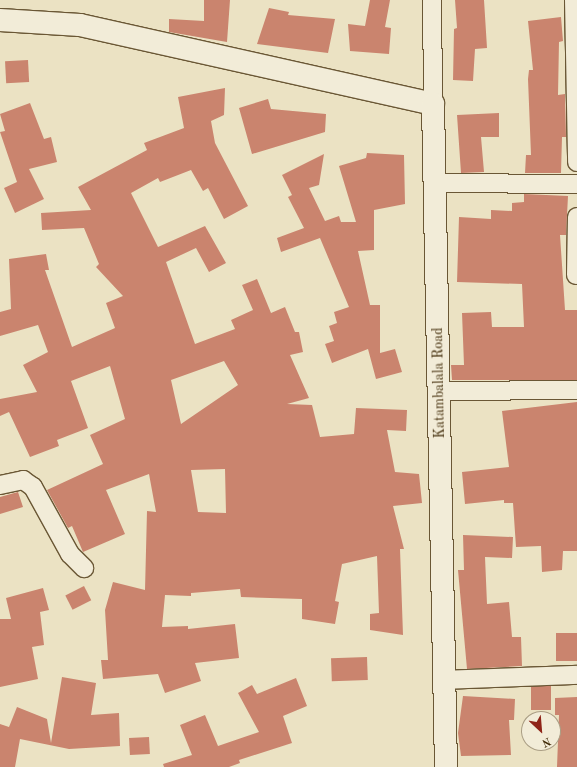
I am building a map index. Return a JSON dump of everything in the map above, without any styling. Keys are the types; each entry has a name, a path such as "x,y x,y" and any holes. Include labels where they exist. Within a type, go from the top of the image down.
{"main road":[{"path":"0,20 80,25 433,104"},
{"name":"Katambalala Road","path":"433,104 446,767"}],"street":[{"name":"Katambalala Road","path":"432,0 433,104"},
{"path":"574,0 577,162"},
{"path":"435,183 577,184"},
{"path":"576,275 577,217"},
{"path":"439,391 577,390"},
{"path":"0,485 23,480 33,487 70,554 84,568"},
{"path":"444,680 577,675"}],"building":[{"path":"204,0 230,0 227,42 169,32 169,19 204,21"},
{"path":"370,0 390,0 385,27 391,28 389,54 350,51 348,24 365,26"},
{"path":"455,0 484,0 487,48 475,49 473,81 453,80 454,29 457,28"},
{"path":"269,8 289,12 288,15 335,19 328,53 257,44"},
{"path":"561,17 563,41 559,42 558,95 565,94 566,137 562,137 561,173 525,173 526,155 531,155 528,79 529,70 533,70 528,21"},
{"path":"28,60 29,82 6,83 5,61"},
{"path":"225,88 224,115 211,121 215,143 248,206 224,219 208,188 203,191 191,170 160,182 158,178 131,193 158,247 205,226 226,263 209,272 196,248 166,262 195,344 235,329 231,320 253,310 242,285 257,279 271,313 285,307 295,332 299,332 303,352 290,355 309,398 287,404 312,405 320,437 354,434 356,408 407,410 406,431 387,430 395,472 419,474 422,503 393,506 404,549 400,549 403,635 370,630 370,614 379,613 377,556 342,564 335,601 339,602 335,624 302,619 302,599 241,597 240,589 191,593 191,596 165,595 162,627 188,626 188,629 235,624 239,658 195,663 201,681 165,693 158,674 103,679 101,660 108,660 105,610 113,582 145,590 147,511 156,512 149,474 106,490 125,534 83,552 72,526 68,528 47,490 103,464 90,435 125,419 110,366 71,381 88,428 57,440 59,446 30,457 9,412 0,416 0,399 37,392 23,365 48,352 38,325 0,336 0,312 11,309 9,259 46,254 49,270 45,270 72,347 115,328 106,303 123,296 96,267 99,264 84,228 42,230 41,213 91,210 78,187 147,150 144,143 184,128 178,97","holes":["224,361 238,385 181,424 171,380","225,469 226,513 198,512 191,470"]},
{"path":"268,99 271,109 326,114 325,132 252,154 239,108"},
{"path":"30,103 44,139 51,137 57,162 29,169 44,199 15,213 4,188 17,182 0,132 5,131 0,114"},
{"path":"499,113 499,137 481,137 484,172 461,173 457,115"},
{"path":"367,153 404,155 405,204 374,210 374,250 358,251 370,305 380,305 380,353 395,349 402,372 376,379 368,349 332,363 325,344 334,341 329,326 337,323 334,312 349,307 320,238 281,252 277,238 304,228 288,197 292,195 282,175 324,154 319,185 309,188 325,221 339,216 341,222 356,222 339,166 366,158"},
{"path":"524,194 568,196 566,235 560,235 565,310 577,310 577,380 452,380 451,365 464,365 462,313 491,312 492,327 524,327 522,284 457,282 459,217 491,219 491,210 512,211 512,203 524,202"},
{"path":"577,402 577,551 563,551 562,570 542,572 541,546 516,547 513,503 504,503 504,500 465,504 462,472 509,467 502,411"},
{"path":"18,492 23,507 0,514 0,497"},
{"path":"463,535 513,537 512,558 485,557 487,604 509,602 512,637 521,637 522,666 467,669 458,570 464,570"},
{"path":"84,586 91,600 73,610 65,596"},
{"path":"43,588 49,610 40,612 44,645 32,647 38,679 0,687 0,619 11,619 6,598"},
{"path":"556,633 577,633 577,661 556,661"},
{"path":"367,657 368,680 332,681 331,658"},
{"path":"62,677 96,683 91,715 119,713 120,746 69,749 20,739 15,767 0,767 0,724 9,727 17,707 47,719 51,743"},
{"path":"296,678 307,706 283,716 292,743 239,760 240,763 229,767 164,767 163,764 192,755 180,725 205,715 218,746 259,732 238,693 252,685 257,694"},
{"path":"531,686 551,686 551,710 531,710"},
{"path":"463,696 515,699 514,720 509,720 511,755 461,756 458,733"},
{"path":"577,697 577,767 557,767 558,751 561,751 561,711 555,711 555,698"},
{"path":"149,737 150,754 130,755 129,738"}]}
